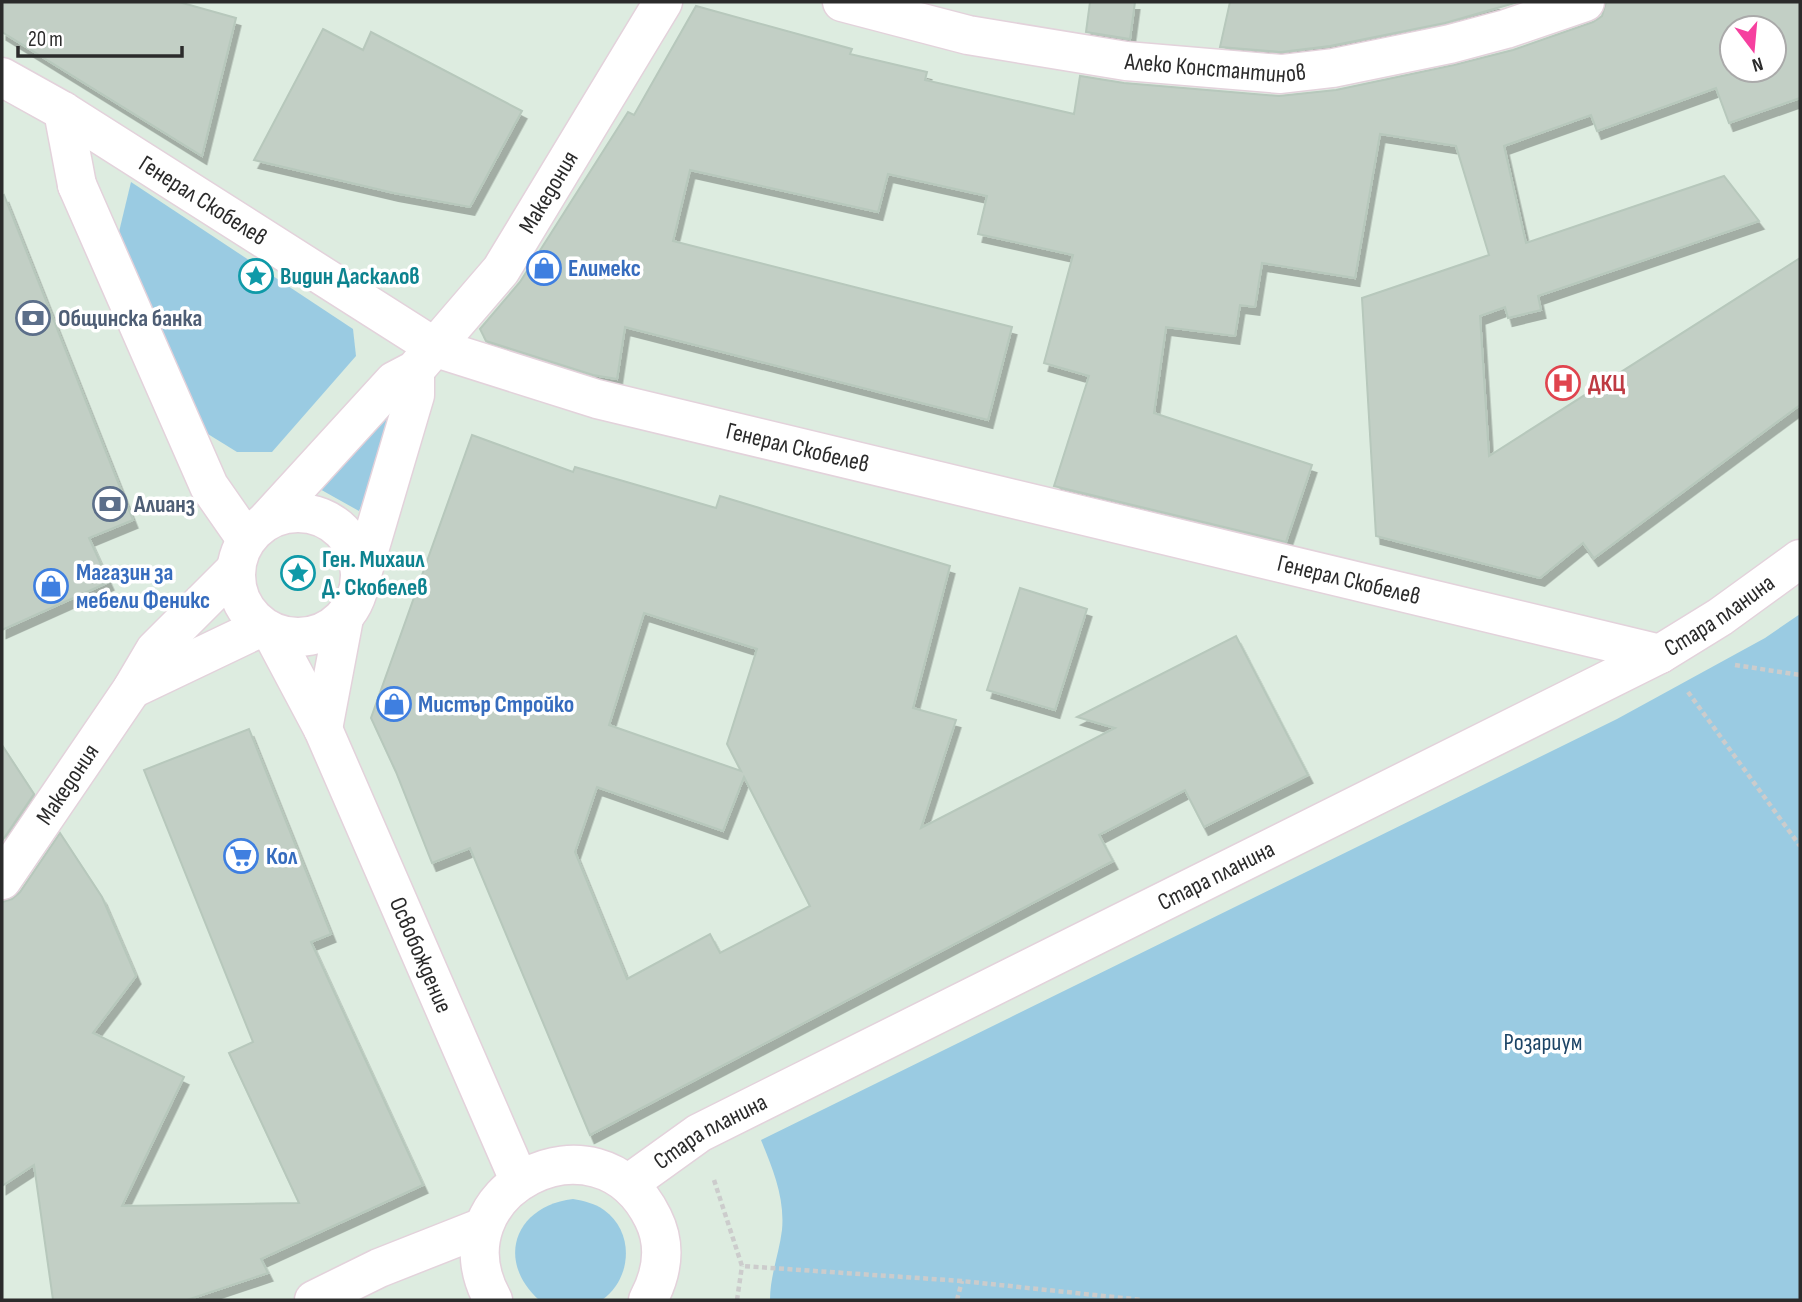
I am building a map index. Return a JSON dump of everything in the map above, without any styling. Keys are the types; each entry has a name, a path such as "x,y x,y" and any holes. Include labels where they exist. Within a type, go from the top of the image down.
{"street":[{"name":"Македония","path":"2,880 132,689 155,650 394,381 426,359 501,270 663,2"},
{"name":"Алеко Константинов","path":"842,2 994,40 1126,61 1281,74 1333,68 1424,50 1506,29 1585,2"},
{"name":"Генерал Скобелев","path":"2,77 63,111 426,359 1660,654"},
{"path":"63,111 77,185 209,485 249,544"},
{"path":"360,582 359,562 352,543 340,528 323,517 304,512 284,513 249,544 236,588 243,605 267,630 287,637 318,635 344,618 355,601 426,359"},
{"name":"Стара планина","path":"628,1184 699,1133 1660,654 1720,617 1800,559"},
{"path":"323,729 344,618"},
{"path":"132,689 267,630"},
{"name":"Освобождение","path":"267,630 323,729 519,1180"},
{"path":"493,1300 485,1286 479,1257 483,1227 498,1200 519,1180 546,1168 574,1163 603,1169 628,1184 646,1204 659,1229 662,1256 657,1284 648,1300"},
{"path":"314,1300 379,1268 483,1227"}],"path":[{"path":"1660,654 1800,846"},
{"path":"699,1133 742,1266 737,1300"},
{"path":"742,1266 962,1281 1142,1300"},
{"path":"957,1300 962,1281"}],"green space":[{"path":"131,182 353,329 356,356 272,452 237,452 203,431 118,236"},
{"path":"381,404 400,419 359,511 309,483"},
{"name":"Розариум","path":"1800,614 1800,1300 770,1300 782,1230 782,1207 777,1184 761,1140 1617,719 1765,638"},
{"path":"573,1199 596,1206 614,1219 625,1243 624,1268 612,1291 602,1300 539,1300 525,1284 518,1268 515,1252 518,1237 525,1223 537,1212"}],"building":[{"path":"2,2 179,2 236,18 202,156 2,32"},
{"path":"1090,2 1135,2 1130,39 1086,32"},
{"path":"1230,2 1518,2 1445,23 1330,46 1281,52 1220,47"},
{"path":"1606,2 1800,2 1800,98 1729,123 1716,88 1597,131 1591,115 1504,146 1526,243 1724,176 1759,221 1538,296 1541,310 1508,318 1505,307 1480,316 1489,456 1800,258 1800,405 1594,558 1583,543 1540,578 1376,536 1362,298 1489,255 1456,146 1380,134 1355,278 1262,263 1255,307 1240,305 1235,336 1166,327 1154,413 1312,465 1286,542 1054,486 1089,376 1044,363 1073,255 978,234 987,196 888,174 878,212 690,170 673,241 1012,327 988,420 625,327 617,379 593,375 486,341 480,329 520,282 628,112 634,115 696,6 852,49 850,54 927,72 925,80 1074,114 1080,76 1124,83 1279,96 1336,90 1513,50 1593,22 1602,16"},
{"path":"323,29 363,50 371,32 522,111 470,207 394,193 254,160"},
{"path":"4,195 133,520 89,538 109,582 2,630 2,196"},
{"path":"472,435 573,472 575,467 716,508 720,496 950,566 913,708 956,720 921,828 1115,728 1077,717 1236,636 1308,775 1204,827 1185,790 1099,835 1113,861 590,1135 470,848 432,863 396,772 371,718","holes":["644,613 757,649 727,744 741,771 609,725","744,777 810,906 720,953 710,934 627,979 575,852 597,787 723,831"]},
{"path":"1020,588 1087,609 1055,710 987,690"},
{"path":"249,729 331,934 311,942 423,1185 261,1259 268,1273 187,1300 53,1300 34,1165 2,1186 2,902 12,899 20,892 60,833 102,897 136,976 93,1033 184,1077 122,1206 299,1203 229,1053 253,1042 144,770"},
{"path":"2,745 34,794 2,841"}],"place":[{"name":"Елимекс","path":"544,268"},
{"name":"Видин Даскалов","path":"256,276"},
{"name":"Общинска банка","path":"33,318"},
{"name":"ДКЦ","path":"1563,383"},
{"name":"Алианз","path":"110,504"},
{"name":"Ген. Михаил Д. Скобелев","path":"298,573"},
{"name":"Магазин за мебели Феникс","path":"51,586"},
{"name":"Мистър Стройко","path":"394,704"},
{"name":"Кол","path":"241,856"}]}
